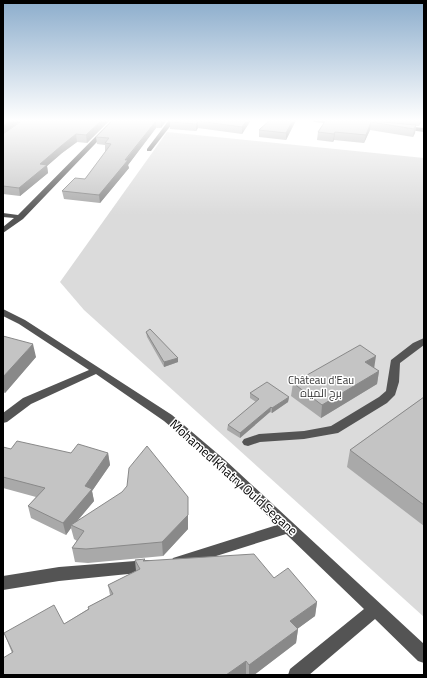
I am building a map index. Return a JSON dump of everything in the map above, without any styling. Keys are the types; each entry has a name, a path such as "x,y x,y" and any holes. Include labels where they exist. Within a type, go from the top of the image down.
{"street":[{"path":"3,231 20,217 84,152"},
{"path":"3,215 20,217"},
{"name":"Mohamed Khatry Ould Segane","path":"3,312 22,322 97,370 168,418 221,463 424,656"},
{"path":"248,442 259,438 304,435 334,430 383,400 391,392 394,382 395,362 424,341"},
{"path":"3,419 27,401 97,370"},
{"path":"3,583 60,574 164,564 220,549 288,526"},
{"path":"3,591 23,581"},
{"path":"296,675 376,609"}],"green space":[{"name":"Château d'Eau برج المياه","path":"153,152 361,152 424,158 424,617 84,310 60,282"}],"building":[{"path":"3,152 54,152 40,164 47,165 19,188 3,186"},
{"path":"105,152 132,152 125,160 128,160 99,195 62,191 75,178 85,179"},
{"path":"150,329 178,358 164,362 146,332"},
{"path":"3,336 33,344 3,377"},
{"path":"360,345 376,356 365,362 379,371 322,405 293,383"},
{"path":"267,382 289,397 272,408 271,407 240,433 228,425 259,399 250,393"},
{"path":"424,397 424,505 350,450"},
{"path":"17,441 71,453 78,444 108,453 85,486 92,489 63,523 28,506 45,488 3,477 3,447 11,449"},
{"path":"147,446 188,497 188,515 162,542 86,549 72,548 84,531 71,525 122,492 127,486 129,468"},
{"path":"254,554 274,578 288,568 317,602 290,621 298,629 249,665 246,661 226,675 3,675 3,658 13,652 4,633 54,605 64,624 89,609 88,607 113,594 108,585 140,569 135,560 145,559 143,561"}]}
